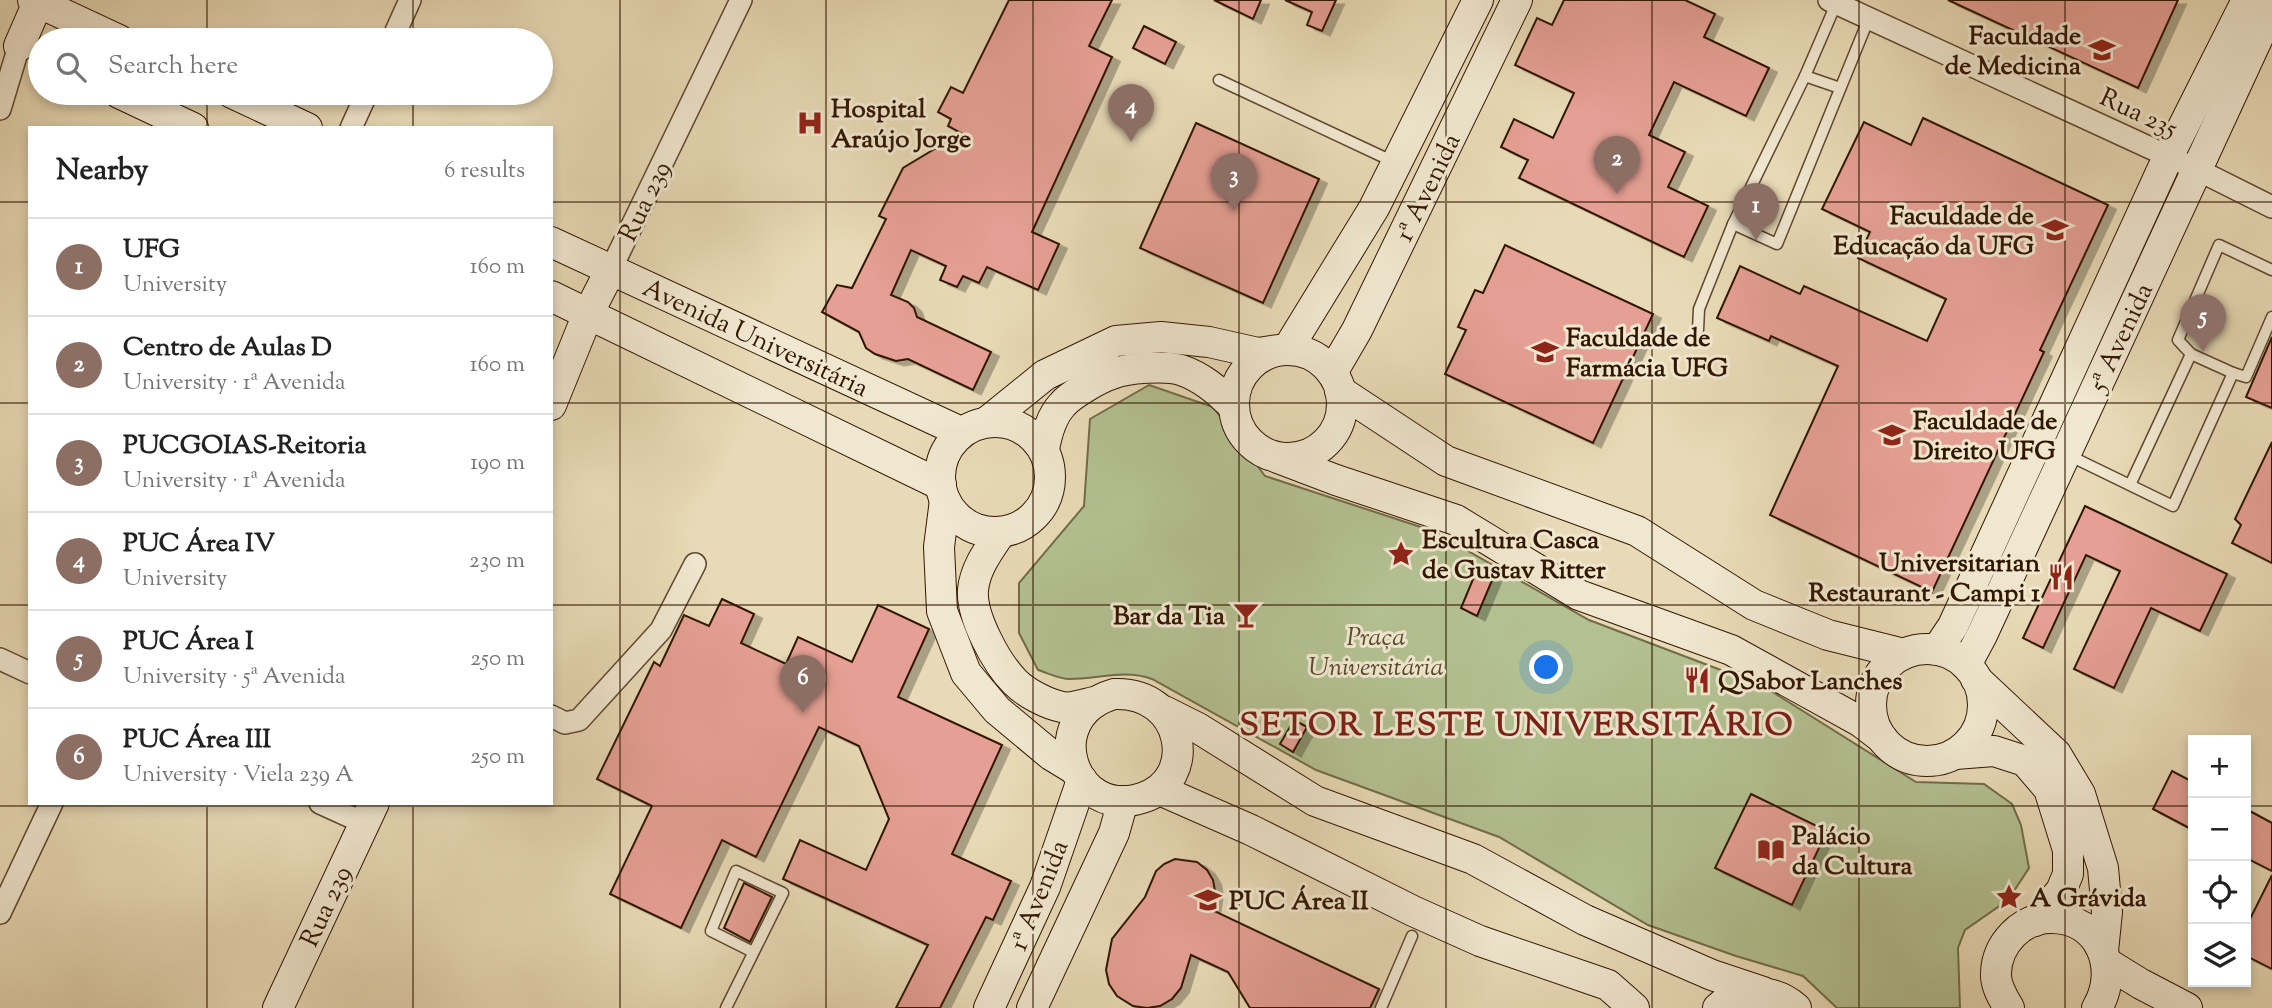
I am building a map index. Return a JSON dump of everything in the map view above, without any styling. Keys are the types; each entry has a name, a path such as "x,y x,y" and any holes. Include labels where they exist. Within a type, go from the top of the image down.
{"main road":[{"name":"1ª Avenida","path":"1286,350 1374,208 1478,0"},
{"name":"1ª Avenida","path":"1336,382 1357,330 1517,0"},
{"name":"5ª Avenida","path":"1971,672 1982,635 2052,447 2168,157 2247,0"},
{"path":"20,46 36,1 93,28"},
{"name":"5ª Avenida","path":"1937,650 2052,447 2196,169 2272,7"},
{"path":"145,105 190,126"},
{"path":"258,105 303,126"},
{"name":"Avenida Universitária","path":"553,243 974,427"},
{"name":"Rua 239","path":"553,400 588,314 611,269"},
{"name":"Avenida Universitária","path":"553,297 943,493"},
{"path":"1164,711 1177,737 1178,753 1174,768 1160,790 1142,798 1123,801 1107,799 1092,791 1078,775 997,710 966,673 942,611 939,547 942,464 945,453 974,427 1045,375 1116,341 1161,337 1209,342 1258,353 1286,350 1304,352 1320,360 1336,382 1446,461 1637,531 1754,604 1828,635 1904,654"},
{"path":"1286,350 1269,353 1254,361 1242,374 1235,389 1233,406 1237,424 1247,440 1261,452 1456,520 1579,595 1731,650 1861,722 1894,750 1908,758 1932,760 1955,754 1994,751 2025,761 2049,789 2068,850 2068,874 2061,891 2035,921"},
{"path":"1044,449 1047,431 1059,408 1067,400 1112,373 1160,367 1180,369 1217,390 1233,406"},
{"path":"1278,458 1296,458 1313,452 1328,441 1338,426 1342,409 1336,382"},
{"path":"943,493 955,514 968,525 984,531 1001,532 1018,527 1034,517 1045,502 1050,485 1050,467 1044,449 1033,436 1019,427 1003,422 974,427"},
{"path":"1001,532 980,564 973,589 975,615 989,643 1015,682 1042,700 1065,708 1094,702 1114,694 1128,694 1154,702 1164,711 1198,728 1315,801 1473,859 1585,920 1712,975 1779,996 1796,1008"},
{"path":"1882,738 1871,708 1873,691 1879,676 1890,663 1904,654 1926,649 1937,650 1953,656 2056,754 2080,794 2103,868 2108,977 2097,1008"},
{"path":"1955,754 1973,736 1983,712 1982,695 1971,672"},
{"path":"1078,775 1070,740 1077,721 1094,702"},
{"name":"1ª Avenida","path":"989,1008 1045,887 1078,775"},
{"path":"1160,790 1251,830 1468,936 1608,985 1634,1008"},
{"name":"1ª Avenida","path":"1032,1008 1114,833 1123,801"},
{"name":"Rua 239","path":"282,1007 369,813"},
{"path":"1035,907 1071,922"},
{"path":"2009,1008 2000,992 1996,975 2000,950 2022,927 2051,918 2067,920 2082,927 2094,937 2105,957 2141,984 2187,1008"},
{"path":"1718,1008 1726,1000 1744,993 1763,992"}],"street":[{"path":"397,28 410,0"},
{"name":"Rua 239","path":"611,269 741,0"},
{"name":"Rua 235","path":"1832,2 2196,169 2272,207"},
{"path":"0,109 20,46"},
{"path":"352,126 362,105"},
{"path":"553,717 565,723 579,720 661,630 695,564"},
{"path":"0,659 28,672"},
{"path":"0,913 51,805"},
{"path":"330,805 369,813"}],"lane":[{"path":"1698,330 1699,309 1733,224 1805,76 1832,2"},
{"path":"1733,224 1777,244 1869,18"},
{"path":"1805,76 1840,88"},
{"path":"1219,80 1397,163"},
{"path":"2272,270 2219,245 2178,340 2191,354 2246,377 2272,317"},
{"path":"2130,485 2191,354"},
{"path":"2052,447 2173,506 2233,373"},
{"path":"726,1008 783,893 736,871 711,931 753,952"},
{"path":"1381,1008 1412,936"}],"green space":[{"name":"Praça Universitária","path":"1149,385 1213,407 1265,476 1433,531 1589,620 1763,686 1916,782 1984,784 2012,804 2021,825 2029,868 2008,900 1965,930 1958,948 1960,1008 1837,1008 1803,976 1648,925 1499,837 1316,770 1152,679 1122,675 1066,679 1038,670 1019,633 1019,583 1084,506 1090,419"}],"building":[{"path":"1009,0 1112,0 1089,46 1112,57 1032,232 1059,244 1038,290 987,267 979,283 963,276 957,287 940,280 946,266 911,250 891,295 908,302 917,317 991,352 973,390 908,359 896,361 875,354 866,348 859,332 822,312 837,285 852,288 886,219 879,216 903,168 961,133 948,126 951,119 938,112 951,87 963,93"},
{"path":"1214,0 1261,0 1253,19"},
{"path":"1285,0 1336,0 1322,31 1307,25 1312,12"},
{"path":"1564,0 1685,0 1715,14 1704,37 1769,68 1746,116 1674,82 1649,135 1685,152 1668,187 1708,206 1684,257 1519,178 1528,160 1501,147 1514,119 1553,138 1574,93 1515,65 1537,18 1552,25"},
{"name":"Faculdade de Medicina","path":"1948,0 2178,0 2138,88"},
{"path":"1144,26 1176,42 1165,64 1133,48"},
{"path":"1923,118 2108,205 2040,350 2044,352 1932,592 1770,515 1838,366 1771,336 1769,341 1717,318 1740,266 1800,294 1804,286 1927,341 1946,299 1858,258 1870,232 1822,209 1864,122 1911,145"},
{"path":"1196,123 1319,179 1263,303 1140,248"},
{"name":"Faculdade de Farmácia UFG","path":"1505,245 1653,314 1593,443 1445,374 1466,330 1458,327 1475,290 1483,293"},
{"path":"2272,337 2272,408 2246,397"},
{"path":"2272,442 2272,563 2232,543 2241,525 2235,519"},
{"path":"2085,506 2227,574 2200,631 2151,608 2114,688 2074,669 2120,571 2086,555 2043,648 2023,638"},
{"path":"1476,572 1493,578 1477,616 1461,608"},
{"path":"722,599 754,614 741,643 786,664 798,637 852,662 878,605 929,629 898,697 1002,745 952,854 1011,881 993,920 986,917 940,1008 896,1008 928,945 783,879 800,840 866,870 889,819 859,746 819,727 756,857 722,840 681,928 610,894 652,806 597,779 654,662 660,666 684,615 709,626"},
{"path":"1294,720 1307,727 1293,752 1280,744"},
{"path":"2172,771 2188,779 2188,827 2153,809"},
{"name":"Palácio da Cultura","path":"1751,794 1827,831 1792,905 1715,868"},
{"path":"2251,812 2272,823 2272,871 2251,860"},
{"path":"1175,859 1197,862 1207,870 1215,891 1212,910 1379,989 1370,1008 1250,1008 1228,972 1191,955 1181,988 1172,999 1160,1006 1133,1006 1117,996 1109,984 1106,970 1112,939 1145,897 1156,871"},
{"path":"2272,875 2272,969 2251,958 2251,917"},
{"path":"744,883 772,897 750,942 724,928"}],"place":[{"name":"Faculdade de Medicina","path":"2102,50"},
{"name":"Hospital Araújo Jorge","path":"810,123"},
{"name":"PUC Área IV","path":"1131,142"},
{"name":"Centro de Aulas D","path":"1617,194"},
{"name":"PUCGOIAS-Reitoria","path":"1234,211"},
{"name":"Faculdade de Educação da UFG","path":"2055,230"},
{"name":"UFG","path":"1756,241"},
{"name":"Faculdade de Farmácia UFG","path":"1545,352"},
{"name":"PUC Área I","path":"2203,352"},
{"name":"Faculdade de Direito UFG","path":"1892,435"},
{"name":"Escultura Casca de Gustav Ritter","path":"1401,554"},
{"name":"Universitarian Restaurant - Campi 1","path":"2061,577"},
{"name":"Bar da Tia","path":"1246,615"},
{"name":"QSabor Lanches","path":"1697,680"},
{"name":"PUC Área III","path":"803,713"},
{"name":"Palácio da Cultura","path":"1771,850"},
{"name":"A Grávida","path":"2009,897"},
{"name":"PUC Área II","path":"1208,900"}],"district":[{"name":"SETOR LESTE UNIVERSITÁRIO","path":"1517,723"}]}
